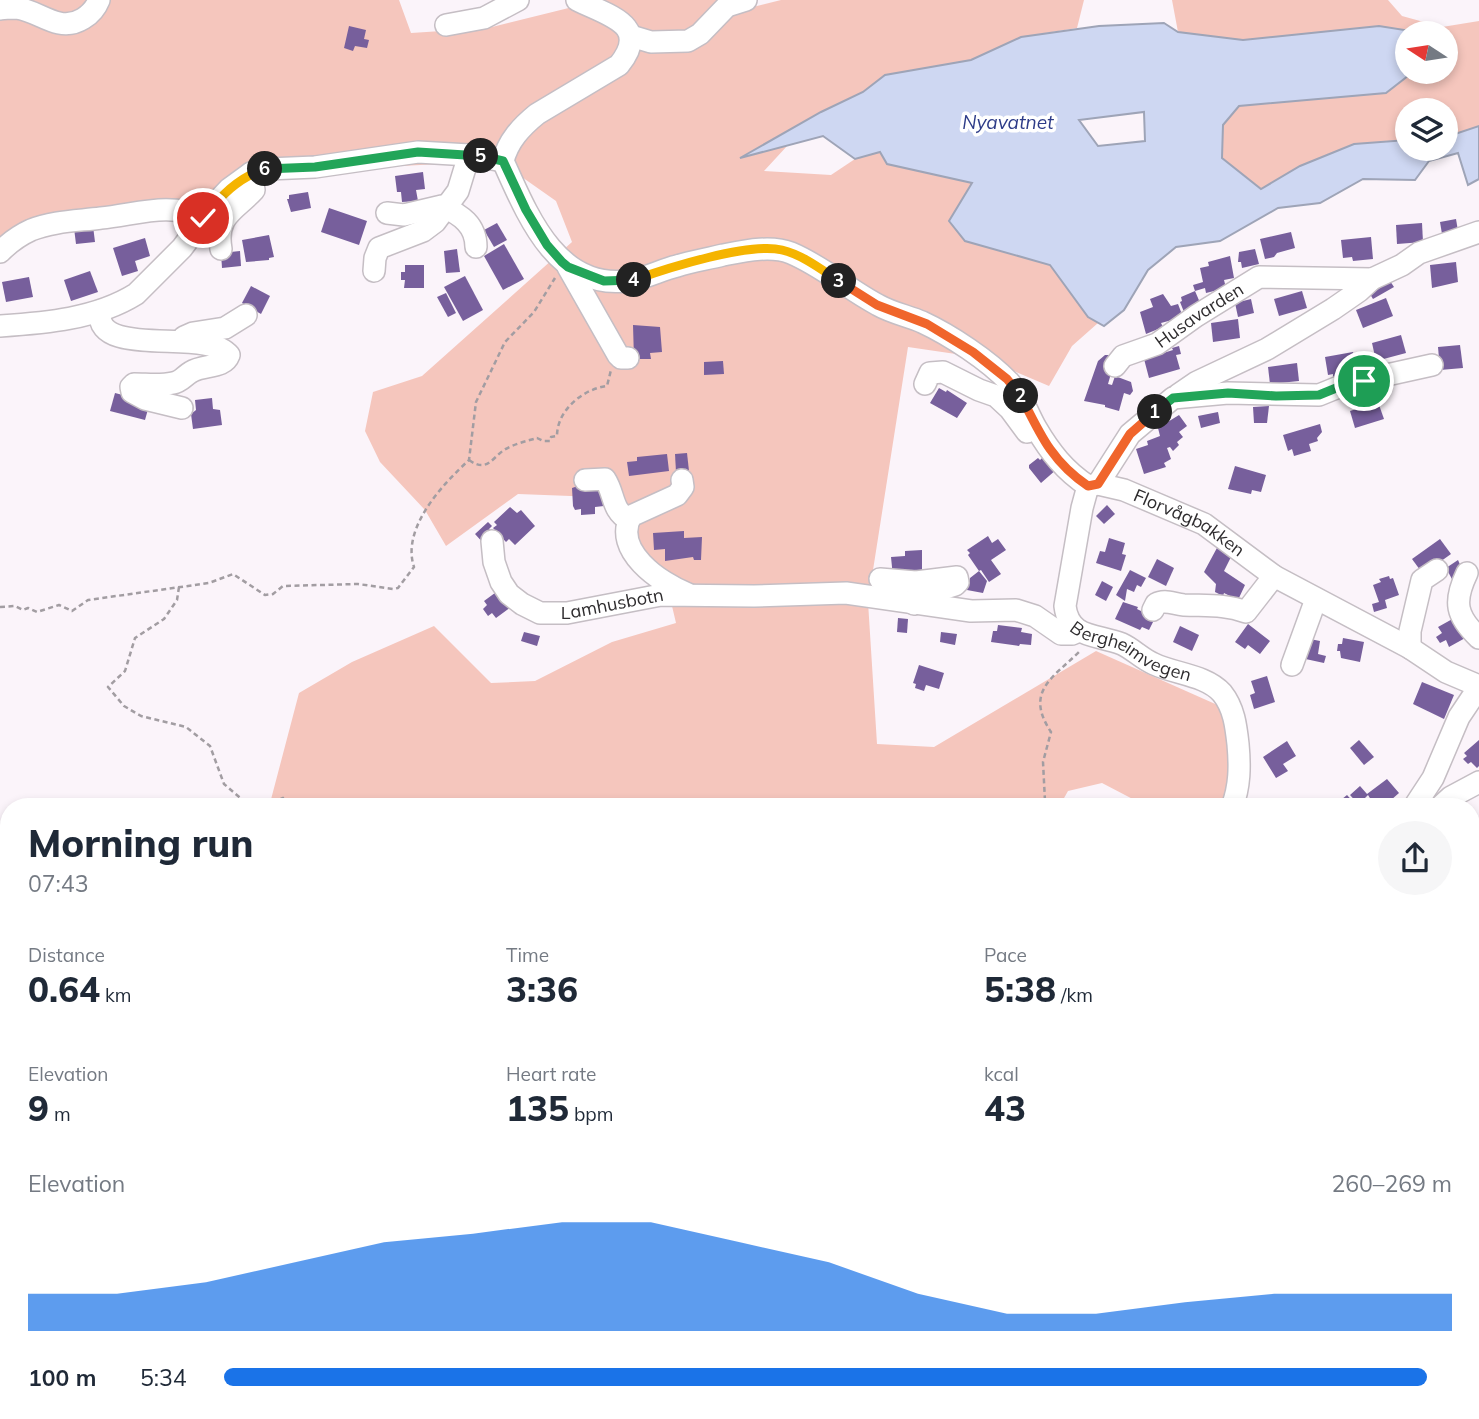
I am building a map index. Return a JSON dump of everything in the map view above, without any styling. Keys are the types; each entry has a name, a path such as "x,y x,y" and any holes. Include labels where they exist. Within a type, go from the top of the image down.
{"street":[{"path":"0,9 17,8 60,24 80,21 96,9 99,0"},
{"path":"446,25 484,18 518,0"},
{"path":"577,0 615,18 627,28 631,44 619,65 525,124 508,145 503,161 526,210 547,245 565,264 621,352"},
{"path":"631,36 651,42 688,41 700,34 727,6 746,0"},
{"path":"0,326 59,320 100,311 136,295 182,248 203,218 229,189 251,173 418,152 469,155 503,161"},
{"path":"374,271 379,248 424,231 446,208 461,186 469,155"},
{"path":"221,249 227,215 254,190 251,173"},
{"path":"387,213 404,215 442,206 469,222 475,232 476,247"},
{"path":"0,252 33,230 72,220 158,209 187,211 203,218"},
{"name":"Husavarden","path":"1093,485 1130,434 1197,382 1267,349 1333,309 1371,279 1402,265 1419,253 1479,232"},
{"path":"565,264 604,281 629,281 677,265 739,252 770,249 792,253 877,305 927,324 973,352 1015,388 1061,465 1093,485"},
{"name":"Husavarden","path":"1115,366 1123,356 1157,344 1259,277 1371,279"},
{"path":"100,311 103,327 111,334 139,340 163,339 221,348 229,355 222,363 190,372 178,382 163,385 134,384 130,389 145,399 182,408"},
{"path":"181,342 189,335 225,328 246,316"},
{"path":"1173,398 1228,393 1319,395 1346,384 1432,366"},
{"path":"925,384 930,373 943,372 996,396 1010,409 1034,441 1044,447 1048,446"},
{"path":"585,480 606,479 611,499 620,515 629,520 635,512 677,495 683,487 682,480"},
{"name":"Florvågbakken","path":"1093,485 1134,493 1204,524 1273,576 1410,648 1446,672 1479,688 1459,717 1433,778 1420,798"},
{"name":"Bergheimvegen","path":"1093,485 1082,508 1065,606 1069,621 1087,634 1124,645 1154,665 1201,680 1214,686 1222,694 1230,706 1238,744 1239,782 1235,798"},
{"name":"Lamhusbotn","path":"629,520 626,537 647,569 671,586 693,596"},
{"name":"Lamhusbotn","path":"492,541 500,582 515,599 541,613 568,613 661,595 846,593 971,611 1016,610 1035,617 1061,634 1087,634"},
{"path":"1410,648 1410,631 1422,580 1437,570"},
{"path":"1467,573 1459,595 1459,611 1465,625 1479,638"},
{"path":"1153,610 1156,604 1163,601 1181,605 1223,605 1247,612 1273,576"},
{"path":"880,579 916,582 957,577 958,582 955,585 920,596 915,599 914,604"},
{"path":"1292,665 1316,599"},
{"path":"1450,798 1479,782"}],"path":[{"path":"0,607 6,605 37,612 59,605 72,611 88,600 209,583 233,575 265,595 272,594 283,586 358,584 393,589 398,587 414,567 411,558 416,527 443,485 469,460 476,402 506,342 534,312 565,264"},
{"path":"469,460 475,465 483,465 495,460 502,451 527,441 537,438 550,441 551,437 557,436 565,411 582,394 610,383 621,352"},
{"path":"179,587 177,600 164,619 135,638 125,671 108,687 124,706 141,716 186,727 210,746 224,784 240,798"},
{"path":"1045,798 1043,762 1051,732 1039,709 1040,696 1047,683 1087,634"}],"shaded area":[{"path":"0,0 399,0 411,33 488,28 601,0 725,0 733,12 781,0 1084,0 1077,28 1021,37 971,60 885,75 863,92 821,112 743,156 788,145 764,171 831,175 855,159 880,152 888,164 972,183 965,241 1050,265 1088,317 1098,323 1072,346 1049,386 983,358 908,347 868,602 877,744 934,747 1096,651 1222,707 1239,767 1237,798 1131,798 1102,783 1068,791 1064,798 271,798 299,693 352,662 434,626 491,683 535,681 612,642 676,623 668,589 597,497 518,494 446,546 425,510 380,462 365,431 373,392 422,376 572,242 556,201 499,161 381,167 257,161 193,204 32,221 0,237"},
{"path":"1172,0 1388,0 1402,16 1420,21 1395,21 1395,32 1243,40 1178,32"},
{"path":"1479,21 1479,126 1458,133 1458,98 1395,98 1395,141 1354,144 1300,166 1261,189 1222,158 1223,125 1239,105 1386,93 1398,84 1458,84 1458,24"}],"water":[{"name":"Nyavatnet","path":"1164,23 1178,32 1243,40 1379,26 1395,28 1395,84 1398,84 1386,93 1239,106 1223,125 1222,158 1261,189 1300,166 1354,144 1395,141 1395,161 1429,161 1415,180 1363,179 1320,203 1278,208 1220,241 1176,247 1148,270 1124,310 1104,326 1088,317 1050,265 965,241 949,221 972,183 887,164 880,152 855,159 823,136 740,158 821,112 863,92 885,75 971,60 1021,37 1099,26","holes":["1144,112 1145,141 1098,146 1079,120"]},
{"name":"Nyavatnet","path":"1479,126 1479,179 1468,185 1458,153 1458,133"}],"building":[{"path":"349,26 366,30 364,39 369,40 367,48 355,46 353,51 344,48"},
{"path":"423,172 425,189 416,190 418,201 402,202 401,192 397,192 395,176"},
{"path":"308,192 311,208 291,212 287,199 289,195"},
{"path":"329,208 367,221 359,245 321,232"},
{"path":"1456,219 1458,231 1442,234 1440,222"},
{"path":"497,223 507,240 494,247 484,230"},
{"path":"1422,223 1423,242 1397,244 1396,225"},
{"path":"93,226 95,242 76,244 74,228"},
{"path":"1291,232 1295,248 1265,259 1260,239"},
{"path":"269,235 274,257 246,262 242,240"},
{"path":"1371,237 1373,259 1353,261 1352,257 1343,258 1341,240"},
{"path":"145,238 150,256 135,261 138,271 122,276 113,248"},
{"path":"504,244 524,279 503,290 484,256"},
{"path":"457,249 460,272 446,273 444,251"},
{"path":"1255,249 1259,264 1242,268 1241,262 1238,262 1239,252"},
{"path":"240,251 241,266 222,268 221,253"},
{"path":"1230,256 1234,278 1224,280 1226,288 1206,293 1205,288 1195,291 1193,285 1203,282 1200,268 1209,266 1208,262"},
{"path":"1456,262 1458,282 1432,288 1430,265"},
{"path":"405,265 424,265 424,288 404,288 405,280 401,280 401,272 405,272"},
{"path":"90,271 98,292 71,301 64,280"},
{"path":"465,276 483,310 463,321 444,287"},
{"path":"29,277 33,297 6,302 2,282"},
{"path":"1388,278 1394,287 1373,299 1367,289"},
{"path":"251,286 270,296 261,314 242,303"},
{"path":"1195,291 1201,305 1184,312 1181,297"},
{"path":"1302,291 1307,308 1279,316 1274,299"},
{"path":"446,293 456,313 448,317 437,297"},
{"path":"1163,294 1171,306 1178,304 1183,317 1161,323 1163,327 1146,334 1140,312 1153,307 1150,299"},
{"path":"1386,298 1393,316 1363,328 1356,310"},
{"path":"1251,299 1254,313 1238,317 1235,303"},
{"path":"1238,319 1240,338 1213,342 1211,323"},
{"path":"633,325 660,327 662,352 650,353 651,359 634,359"},
{"path":"1401,335 1406,353 1376,361 1372,343"},
{"path":"1460,345 1463,368 1440,370 1438,347"},
{"path":"1179,346 1181,354 1176,355 1180,369 1149,378 1144,359"},
{"path":"1353,352 1357,369 1339,372 1340,375 1333,377 1333,374 1328,375 1325,357"},
{"path":"1105,355 1113,355 1108,384 1112,385 1115,376 1131,382 1133,391 1130,395 1124,393 1119,411 1084,401 1098,361"},
{"path":"723,361 724,374 704,375 704,362"},
{"path":"1297,363 1299,381 1270,384 1268,367"},
{"path":"939,388 967,403 957,418 930,403"},
{"path":"115,393 150,402 145,420 110,411"},
{"path":"212,398 213,409 220,410 222,425 193,429 191,414 196,410 195,400"},
{"path":"1378,402 1384,419 1355,428 1350,411"},
{"path":"1269,406 1267,423 1254,423 1253,407"},
{"path":"1218,412 1220,423 1201,428 1198,416"},
{"path":"1179,415 1187,426 1179,432 1183,437 1177,442 1179,445 1173,451 1170,447 1167,448 1171,459 1164,463 1166,467 1144,474 1136,449 1148,445 1147,441 1160,436 1158,428"},
{"path":"1320,424 1322,432 1317,438 1318,441 1309,444 1311,451 1294,456 1292,449 1288,451 1283,435"},
{"path":"687,453 689,471 676,472 675,454"},
{"path":"667,454 669,471 629,476 627,462 637,461 637,457"},
{"path":"1043,457 1050,467 1053,464 1057,469 1041,483 1029,465"},
{"path":"1235,466 1266,475 1261,492 1252,490 1251,494 1228,489"},
{"path":"575,485 604,486 604,506 595,507 595,514 581,515 581,509 575,510 573,506 572,488"},
{"path":"1107,505 1115,514 1104,524 1096,516"},
{"path":"510,507 517,513 521,510 535,526 515,545 509,539 506,542 493,528 497,525 494,522"},
{"path":"488,522 492,526 489,529 495,536 485,545 475,534"},
{"path":"684,531 684,538 702,537 701,560 694,560 693,557 665,561 665,549 654,550 653,533"},
{"path":"988,536 992,543 998,539 1006,550 991,560 1001,574 989,582 981,570 979,571 967,550"},
{"path":"1109,538 1125,543 1122,554 1126,555 1121,571 1096,563 1100,551 1105,552"},
{"path":"1440,539 1451,554 1423,574 1412,559"},
{"path":"1218,546 1232,555 1224,571 1245,585 1238,600 1215,592 1216,584 1204,572"},
{"path":"922,550 922,574 893,577 891,557 905,556 905,551"},
{"path":"1157,559 1174,568 1166,586 1148,577"},
{"path":"1458,560 1465,576 1453,581 1446,568"},
{"path":"1130,570 1146,578 1141,587 1137,585 1134,592 1127,589 1125,601 1116,595"},
{"path":"979,571 987,581 983,593 967,590 970,578"},
{"path":"1389,576 1390,579 1393,578 1399,595 1385,600 1387,608 1374,612 1372,604 1379,602 1373,585 1381,582 1379,579"},
{"path":"1102,581 1113,587 1106,601 1095,595"},
{"path":"499,590 511,607 496,618 492,613 488,616 483,609 487,605 484,601"},
{"path":"1123,602 1138,607 1137,609 1155,618 1149,630 1142,627 1140,630 1115,619"},
{"path":"1456,617 1467,637 1449,647 1446,640 1440,643 1436,637 1442,633 1438,627"},
{"path":"898,618 908,619 907,633 897,632"},
{"path":"1248,624 1270,641 1260,654 1248,645 1245,649 1235,642"},
{"path":"998,625 1022,628 1021,632 1032,634 1031,645 991,642 993,631 997,631"},
{"path":"1180,626 1199,635 1192,651 1173,642"},
{"path":"524,632 540,636 537,646 521,641"},
{"path":"941,632 957,634 955,645 940,642"},
{"path":"1305,638 1320,641 1318,654 1326,656 1324,663 1301,658"},
{"path":"1343,638 1364,642 1360,662 1341,658 1340,651 1337,651"},
{"path":"919,665 944,673 939,689 926,685 924,691 915,688 916,684 913,683"},
{"path":"1267,676 1275,702 1254,709 1250,695 1255,693 1251,681"},
{"path":"1422,682 1454,695 1444,719 1413,704"},
{"path":"1359,740 1374,757 1364,765 1350,748"},
{"path":"1479,740 1477,768 1463,759 1467,756 1464,753"},
{"path":"1287,741 1296,756 1283,764 1288,771 1276,778 1263,757"},
{"path":"1387,779 1399,793 1393,798 1370,798 1368,795 1365,798 1353,798 1350,795 1360,786 1367,794"}],"route":[{"path":"203,218 229,189 246,176 268,169 315,167 418,152 469,155 503,161 526,210 547,245 568,267 593,278 629,281 677,265 739,252 781,250 820,268 877,305 927,324 973,352 1007,379 1021,397 1036,427 1061,465 1088,486 1098,484 1130,434 1173,398 1228,393 1310,396 1364,381"}]}
